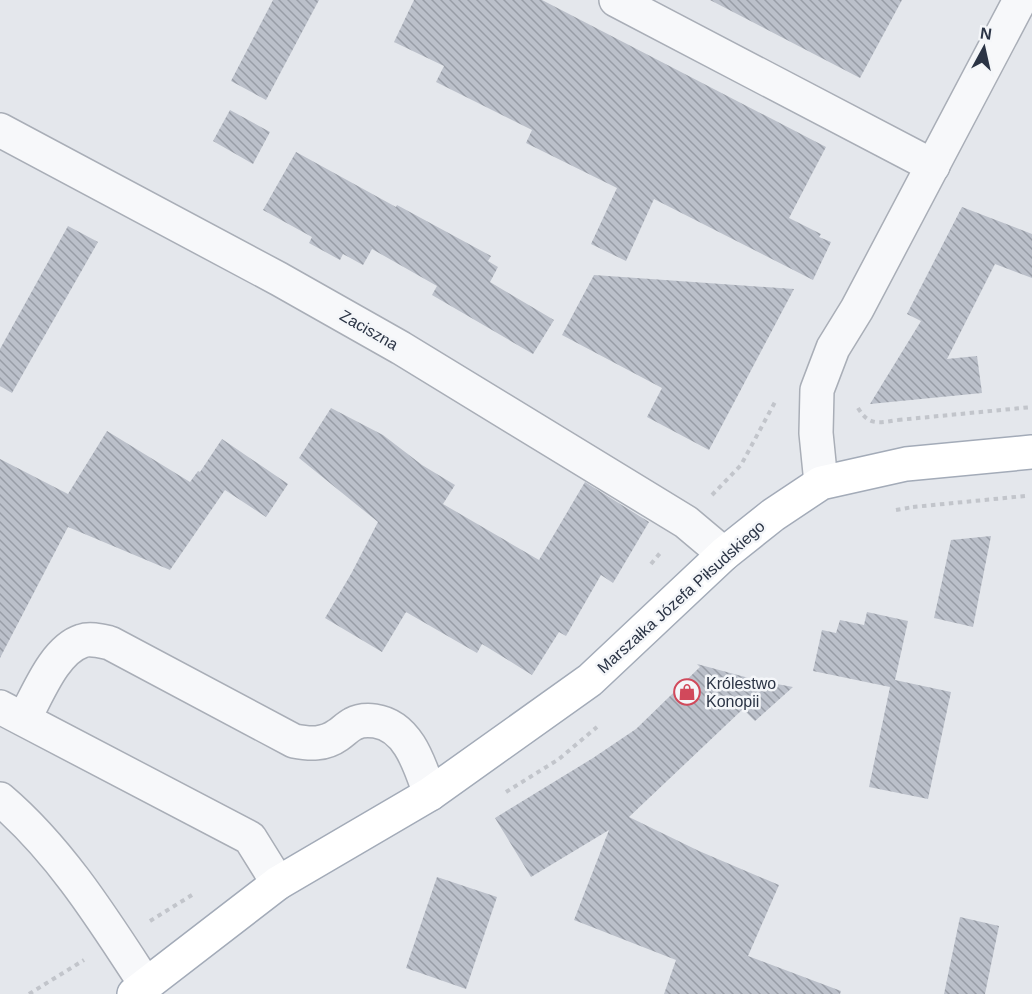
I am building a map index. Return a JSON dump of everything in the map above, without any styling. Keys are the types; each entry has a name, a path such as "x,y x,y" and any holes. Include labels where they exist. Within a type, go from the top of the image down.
{"main road":[{"path":"821,483 906,464 1032,452"},
{"name":"Marszałka Józefa Piłsudskiego","path":"140,989 278,883 430,794 590,680 724,554 773,514 821,483"}],"street":[{"path":"616,0 933,166"},
{"path":"821,483 816,433 817,390 833,348 857,309 1020,0"},
{"name":"Zaciszna","path":"0,130 279,279 391,342 687,522 724,554"},
{"path":"278,883 250,838 12,713 68,648 83,640 110,643 294,741 310,744 326,742 353,724 365,720 381,722 398,729 417,758 430,794"},
{"path":"0,799 49,847 117,940 140,989"}],"path":[{"path":"650,565 741,465 779,395 855,386 856,406 864,418 875,423 898,420"},
{"path":"29,994 194,894"}],"building":[{"path":"273,0 319,0 266,100 231,81"},
{"path":"414,0 542,0 826,147 789,218 821,234 819,237 831,242 813,280 654,199 626,261 591,244 617,188 526,143 532,130 436,82 444,66 394,42"},
{"path":"710,0 902,0 860,78"},
{"path":"230,110 270,132 253,164 213,141"},
{"path":"296,152 491,256 488,261 498,267 490,282 554,320 533,354 432,295 437,286 372,249 363,265 343,254 340,260 309,243 312,237 263,210"},
{"path":"962,207 1032,234 1032,278 995,264 947,359 977,356 982,393 870,404 921,321 907,314"},
{"path":"68,226 98,242 12,393 0,386 0,349"},
{"path":"594,275 794,289 709,450 647,417 662,388 562,335"},
{"path":"331,408 383,435 422,465 455,485 443,504 539,560 585,482 649,522 613,583 601,575 566,636 559,632 532,675 482,644 477,653 406,612 382,652 325,618 378,522 299,458"},
{"path":"107,431 190,482 198,471 200,472 222,439 288,484 266,517 225,490 170,570 68,527 0,658 0,459 68,494"},
{"path":"991,536 973,627 934,618 951,540"},
{"path":"867,612 908,621 895,680 951,692 928,799 869,787 890,687 813,671 822,630 836,633 840,620 864,625"},
{"path":"697,664 760,681 793,687 755,721 743,709 629,817 699,851 779,885 748,956 841,991 840,994 664,994 676,960 574,920 609,830 531,877 495,818 636,729 700,667"},
{"path":"437,877 497,897 466,989 406,968"},
{"path":"960,917 999,926 985,994 944,994"}],"place":[{"name":"Królestwo Konopii","path":"687,692"}]}
